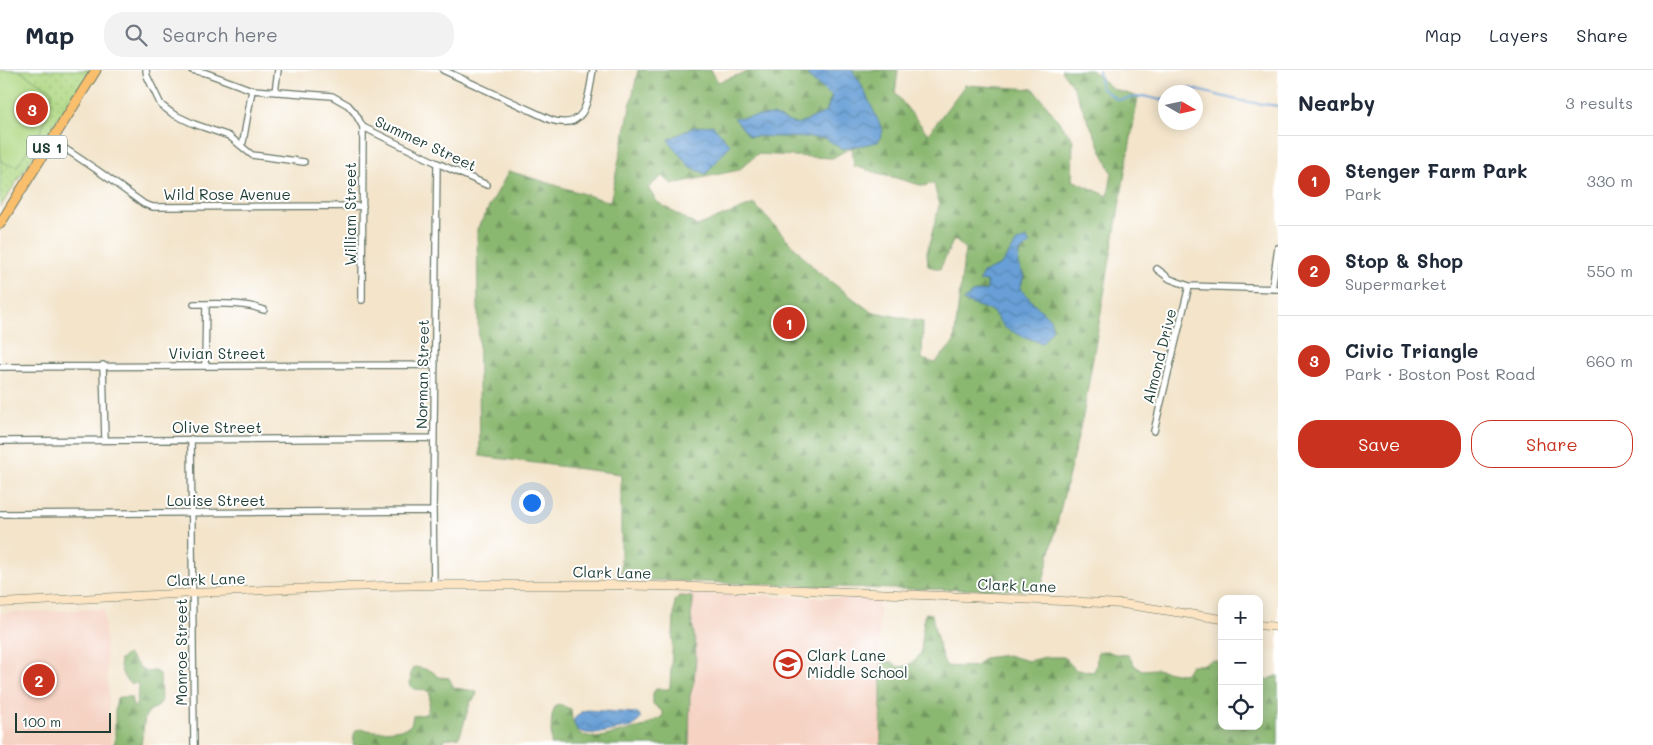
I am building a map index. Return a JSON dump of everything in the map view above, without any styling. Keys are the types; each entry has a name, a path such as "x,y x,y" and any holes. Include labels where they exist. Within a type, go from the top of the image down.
{"main road":[{"name":"US 1","path":"0,224 96,70"},
{"name":"Clark Lane","path":"0,603 194,593 434,585 609,585 860,592 1123,604 1218,618"},
{"path":"1263,625 1278,628"}],"street":[{"path":"146,70 161,105 167,111 194,124 224,133 252,155 304,162"},
{"name":"Summer Street","path":"192,70 206,73 252,90 332,96 348,105 363,127 487,185"},
{"path":"275,92 278,70"},
{"path":"443,70 551,120 567,123 574,121 583,112 587,103 593,70"},
{"path":"240,145 243,142 252,90"},
{"name":"William Street","path":"362,300 363,127"},
{"name":"Wild Rose Avenue","path":"52,140 144,204 153,206 363,206"},
{"name":"Norman Street","path":"434,585 433,511 437,163"},
{"path":"1157,269 1170,279 1189,286 1275,289 1278,248"},
{"name":"Almond Drive","path":"1154,431 1189,286"},
{"path":"194,304 254,306 264,310"},
{"path":"205,366 206,304"},
{"name":"Vivian Street","path":"0,367 435,364"},
{"path":"103,366 105,440"},
{"name":"Olive Street","path":"0,441 434,438"},
{"name":"Monroe Street","path":"192,439 194,745"},
{"name":"Louise Street","path":"0,514 433,511"}],"shaded area":[{"name":"Clark Lane Middle School","path":"678,594 879,599 881,745 689,745 690,696 694,681 696,657 691,617 693,602 677,597"},
{"path":"104,609 111,745 0,745 0,613"}],"green space":[{"path":"0,70 90,70 0,207"},
{"path":"0,70 18,70 51,90 52,94 43,127 17,166 0,160"},
{"path":"638,70 711,70 718,82 753,70 807,70 808,77 832,96 826,112 797,125 773,115 749,136 825,138 842,149 883,132 860,82 852,70 898,70 895,93 928,134 965,85 1034,89 1073,140 1072,180 1108,196 1112,173 1072,85 1061,70 1091,70 1113,89 1138,97 1083,416 1041,590 895,589 621,579 621,474 480,456 477,229 509,171 610,202","holes":["852,147 854,166 924,186 934,183 939,206 927,253 928,266 940,269 954,239 965,249 954,342 935,363 922,359 923,322 870,311 818,272 754,204 697,226 657,202 648,188 662,176 672,184 739,170 757,154 832,158","1017,242 1030,244 1019,253 1018,264 1024,276 1020,289 1050,319 1005,328 992,311 964,301 972,293 987,290 987,282 983,273 1001,265"]},
{"path":"679,596 692,597 693,602 691,617 696,657 694,681 690,696 689,745 551,745 552,718 557,704 571,709 572,720 579,733 597,738 645,726 663,716 663,712 653,704 653,693 656,689 669,689 670,687 675,601"},
{"path":"926,613 932,614 940,651 947,666 975,667 984,658 1007,655 1028,661 1046,657 1064,657 1076,670 1093,672 1096,667 1098,652 1107,651 1128,655 1135,666 1142,670 1156,669 1181,674 1186,673 1191,665 1200,665 1215,660 1218,662 1218,730 1263,730 1263,678 1267,680 1278,675 1278,745 881,745 881,664 892,662 898,667 907,666 914,662 921,653"},
{"path":"127,654 145,672 155,671 160,675 161,702 157,707 149,711 145,717 141,745 113,745 115,742 117,698 131,697 133,707 136,706 139,687 138,683 131,683 125,679 122,672 120,660"},
{"path":"414,667 432,671 438,677 449,678 454,688 477,692 470,703 459,737 444,739 442,745 353,745 356,730 387,731 403,729 410,725 413,716 426,714 430,693 410,686 411,671"}],"water":[{"path":"807,70 852,70 860,82 883,131 878,142 842,149 825,138 749,136 734,118 773,115 797,125 826,112 832,96 808,77"},
{"path":"713,125 730,145 706,174 689,166 668,140 694,127"},
{"path":"1026,238 1030,244 1019,253 1018,264 1024,276 1020,289 1050,319 1053,329 1042,343 1005,328 992,311 963,301 972,293 987,290 987,282 979,281 983,273 1001,265 1017,242"},
{"path":"587,710 638,713 640,720 632,727 586,733 579,731 575,726 574,719 581,712"}],"waterway":[{"path":"1099,70 1101,88 1118,100 1143,96 1158,99"},
{"path":"1203,92 1241,101 1278,106"}],"place":[{"name":"Civic Triangle","path":"32,109"},
{"name":"Stenger Farm Park","path":"789,323"},
{"name":"Clark Lane Middle School","path":"788,664"},
{"name":"Stop & Shop","path":"39,680"}]}
